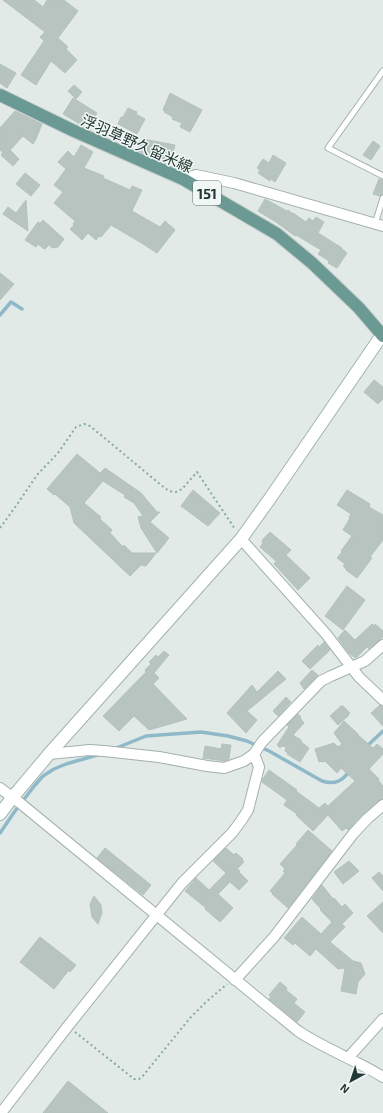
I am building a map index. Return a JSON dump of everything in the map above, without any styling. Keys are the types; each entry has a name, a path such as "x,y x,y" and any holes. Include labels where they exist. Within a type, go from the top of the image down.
{"main road":[{"name":"浮羽草野久留米線","path":"0,96 182,179 277,234 359,308 382,335"}],"street":[{"path":"182,179 196,175 234,183 379,225"},
{"path":"0,814 18,802 49,754 241,539 382,335"},
{"path":"241,539 326,634 359,677 383,700"},
{"path":"49,754 104,750 159,757 224,768 244,761 258,749 321,681 365,661 383,645"},
{"path":"1,1113 182,883 241,821 248,810 259,767 258,749"},
{"path":"0,788 298,1031 312,1040 383,1077"},
{"path":"234,979 274,937 353,834 383,805"},
{"path":"348,1058 383,1019"}],"lane":[{"path":"383,71 328,148 383,176"},
{"path":"379,225 383,198"}],"path":[{"path":"0,528 36,475 58,453 76,427 84,424 90,426 169,491 176,492 182,490 197,472 241,539"},
{"path":"68,1026 134,1079 139,1079 190,1018 206,1002 234,979"}],"building":[{"path":"3,0 34,0 43,7 47,0 64,0 78,11 58,38 68,47 66,49 77,60 65,73 51,61 36,85 21,75 44,41 40,37 45,32"},
{"path":"0,64 16,73 7,88 0,83"},
{"path":"74,85 82,92 76,99 68,91"},
{"path":"170,93 202,110 190,132 180,127 182,123 172,119 173,117 164,112 165,111 163,110"},
{"path":"73,98 97,113 89,125 82,122 80,124 63,114"},
{"path":"128,108 137,112 136,114 145,119 137,134 118,124"},
{"path":"15,111 42,124 33,144 23,136 10,150 19,159 13,166 1,155 3,153 0,150 0,128"},
{"path":"143,139 175,145 172,157 169,156 168,159 164,158 163,161 138,151"},
{"path":"373,141 380,146 371,160 363,155"},
{"path":"81,145 93,152 84,168 104,176 103,178 130,190 132,186 142,190 132,211 160,227 165,221 175,230 157,253 111,225 101,237 99,236 96,240 88,233 82,240 70,229 74,225 73,224 75,221 54,203 63,192 54,185 66,169 58,162 68,151 74,157"},
{"path":"273,155 286,163 275,182 271,179 270,181 258,173 260,170 257,168 263,159 269,163"},
{"path":"25,173 40,185 31,196 16,184"},
{"path":"379,179 383,180 383,194 380,196 373,194"},
{"path":"265,199 287,211 288,210 306,222 309,218 313,221 316,217 324,222 318,233 342,248 347,253 337,268 328,263 329,261 318,254 321,250 296,235 295,236 258,211"},
{"path":"26,200 28,231 3,214 8,207 16,213"},
{"path":"43,220 64,239 58,247 52,248 49,245 44,249 38,244 36,247 25,240 38,222 40,223"},
{"path":"0,273 14,284 0,300"},
{"path":"374,380 383,387 383,399 378,404 364,392"},
{"path":"77,454 100,473 105,468 141,493 157,512 160,512 150,522 169,538 157,553 141,528 138,517 143,516 134,503 124,497 125,495 103,481 84,503 101,517 100,519 112,530 110,533 123,547 124,545 132,553 156,553 146,566 141,565 130,576 74,523 70,507 47,489"},
{"path":"193,490 220,513 208,526 181,506"},
{"path":"347,490 370,504 369,507 383,515 383,540 357,578 346,570 343,566 345,564 337,558 352,536 343,530 351,514 337,505"},
{"path":"270,532 291,550 286,555 310,578 298,590 274,564 276,561 260,547 263,543 263,539"},
{"path":"347,586 365,600 343,630 325,616"},
{"path":"372,624 374,626 375,624 383,631 383,637 369,649 367,647 355,658 349,653 338,638 345,630 355,640"},
{"path":"324,642 330,650 310,669 302,661 318,645 319,647"},
{"path":"164,651 169,655 154,673 159,678 153,684 187,719 149,730 134,716 119,731 103,716 146,672 145,670 151,664 149,662 156,655 158,657"},
{"path":"312,670 318,675 304,689 300,683"},
{"path":"278,671 286,679 247,711 257,720 246,733 227,713 252,685 257,692"},
{"path":"286,697 291,702 278,716 273,711"},
{"path":"380,705 383,706 383,726 371,713"},
{"path":"341,706 343,706 350,713 338,725 330,716"},
{"path":"298,714 304,723 293,735 309,748 300,762 287,754 288,753 285,751 286,747 282,746 280,748 277,745 289,727 287,725"},
{"path":"344,721 373,748 377,744 383,749 383,754 369,769 379,779 378,780 383,786 383,799 379,800 363,814 348,830 346,828 342,831 328,815 313,831 296,815 297,814 284,805 287,800 262,782 262,780 269,770 319,808 325,803 328,806 355,781 341,768 337,773 325,761 319,762 315,749 334,743 338,747 342,744 334,733"},
{"path":"222,744 231,745 229,759 225,761 203,758 205,746 221,749"},
{"path":"308,830 332,851 288,908 270,891 285,873 283,871 285,869 280,864"},
{"path":"105,848 151,885 143,895 97,858"},
{"path":"226,848 234,855 236,853 243,859 242,860 244,862 237,869 248,881 239,890 230,882 218,894 233,908 220,922 185,891 196,878 209,890 226,873 213,861"},
{"path":"349,861 359,871 343,884 334,872"},
{"path":"379,872 383,876 383,891 372,878"},
{"path":"322,885 333,899 334,898 342,907 345,904 353,913 342,924 345,927 330,942 353,961 361,963 365,974 358,982 356,994 341,991 345,968 338,969 316,949 310,956 295,943 293,945 284,938 302,917 321,934 332,922 312,899"},
{"path":"94,896 101,905 102,913 98,924 92,917 90,904"},
{"path":"383,902 383,933 367,916"},
{"path":"40,937 76,965 70,972 69,970 54,989 20,962"},
{"path":"280,982 287,988 286,990 297,999 294,1003 305,1012 297,1022 269,999 271,996 269,995"},
{"path":"68,1081 108,1113 43,1113"}],"waterway":[{"path":"0,315 11,302 22,309"},
{"path":"366,747 383,731"},
{"path":"114,749 146,736 201,732 228,736 247,741 269,751 322,781 331,783 338,781 350,770"},
{"path":"0,833 15,811 43,776 66,764 101,754"}]}
